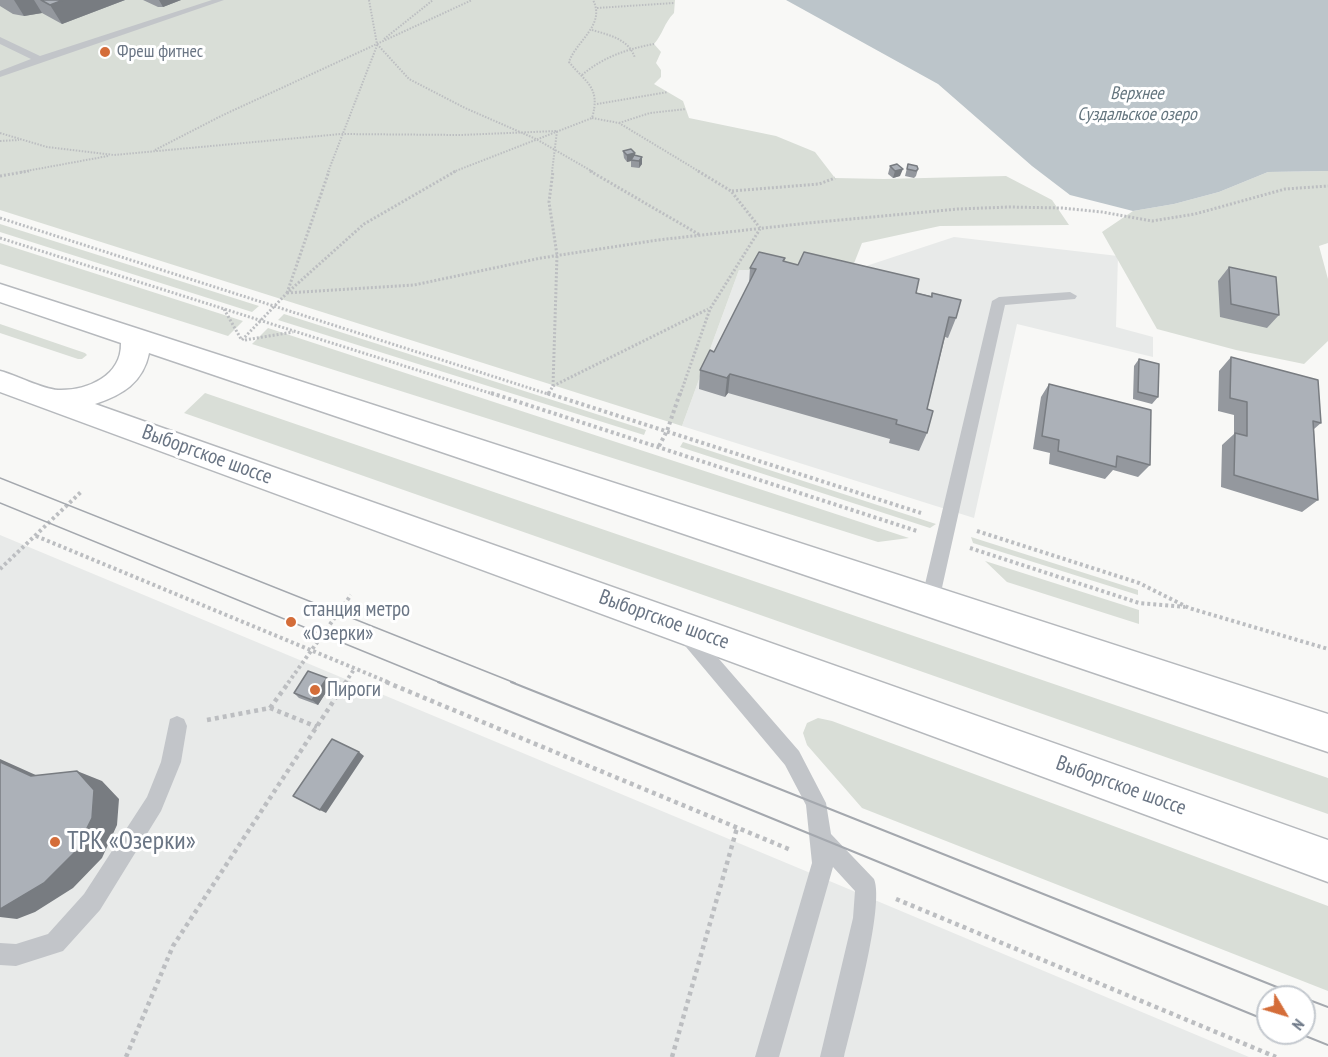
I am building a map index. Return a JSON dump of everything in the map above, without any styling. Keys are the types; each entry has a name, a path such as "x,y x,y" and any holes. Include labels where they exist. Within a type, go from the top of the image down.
{"main road":[{"path":"0,293 1328,733"},
{"path":"56,401 101,392 123,378 135,364 137,352 135,338"},
{"name":"Выборгское шоссе","path":"0,381 1328,861"}],"lane":[{"path":"0,74 38,59 169,19 219,0"},
{"path":"0,40 38,59"},
{"path":"930,601 999,301 1070,296"},
{"path":"678,625 792,758 816,803 824,863 767,1057"},
{"path":"0,954 16,955 55,943 92,902 154,804 171,762 177,726"},
{"path":"821,838 866,887 864,918 832,1057"}],"path":[{"path":"369,0 377,44 409,79 465,108 536,139 701,235"},
{"path":"287,293 341,134 377,44 433,0"},
{"path":"151,151 221,116 472,0"},
{"path":"592,118 597,104 589,81 569,62 572,53 592,30 597,8 593,0"},
{"path":"597,8 674,3"},
{"path":"592,30 612,37 631,48 635,58"},
{"path":"582,75 592,65 631,48 654,44"},
{"path":"597,104 668,92"},
{"path":"619,123 650,113 686,109"},
{"path":"241,340 287,293 364,224 462,167 592,118 619,123 731,191 761,229"},
{"path":"0,176 114,154 341,134 461,135 557,130"},
{"path":"549,393 553,386 557,255 549,202 557,130"},
{"path":"0,133 47,147 114,154"},
{"path":"0,141 23,140"},
{"path":"731,191 819,184 835,178"},
{"path":"287,293 414,285 557,255 701,235 962,208 1098,211 1148,221 1167,220 1260,195 1315,185 1328,186"},
{"path":"0,218 1139,583 1189,608 1328,649"},
{"path":"659,446 667,431 710,309 761,229"},
{"path":"0,238 659,446 1139,603 1189,608"},
{"path":"223,308 241,340"},
{"path":"553,386 710,309"},
{"path":"241,340 295,332"},
{"path":"0,569 82,490"},
{"path":"36,536 824,863"},
{"path":"270,708 351,595"},
{"path":"126,1057 173,946 355,668"},
{"path":"177,726 270,708 317,727"},
{"path":"672,1057 737,828"},
{"path":"866,887 1276,1057"}],"shaded area":[{"path":"0,0 675,0 674,13 654,44 661,52 656,63 661,70 661,77 654,84 683,101 689,118 776,136 815,152 835,178 1006,176 1052,200 1069,225 940,226 862,243 851,271 739,270 682,426 0,210"},
{"path":"1328,171 1328,243 1319,246 1328,279 1328,341 1304,364 1236,350 1157,329 1102,232 1133,211 1174,204 1219,192 1268,172"},
{"path":"0,224 259,306 252,312 0,232"},
{"path":"954,237 1118,256 1116,327 1153,337 1153,357 1017,324 974,518 682,426 739,270 851,271"},
{"path":"0,243 243,321 228,336 0,264"},
{"path":"284,314 646,430 644,435 278,320"},
{"path":"0,324 87,355 78,359 0,333"},
{"path":"268,328 909,538 878,542 252,344"},
{"path":"205,393 1328,778 1328,814 184,413"},
{"path":"683,442 936,524 930,528 680,447"},
{"path":"0,535 808,872 1249,1057 0,1057"},
{"path":"971,537 1138,590 1138,595 973,543"},
{"path":"985,561 1139,610 1139,624 1007,582"},
{"path":"818,718 832,721 1328,906 1328,991 862,808 807,745 803,733 807,723"}],"water":[{"name":"Верхнее Суздальское озеро","path":"786,0 1328,0 1328,171 1268,172 1219,192 1174,204 1133,211 1070,195 1032,166 938,84"}],"building":[{"path":"41,0 63,0 50,5"},
{"path":"631,149 635,153 627,155 623,151"},
{"path":"634,155 642,157 639,161 631,160"},
{"path":"897,164 903,169 895,171 890,166"},
{"path":"908,164 917,166 918,169 916,171 907,169"},
{"path":"759,252 785,258 783,261 798,265 804,252 919,279 916,293 932,297 932,293 961,300 956,318 949,317 927,409 933,411 927,433 896,424 897,420 730,374 727,378 700,370 710,350 714,352 756,269 750,268"},
{"path":"1229,267 1276,277 1279,315 1231,304"},
{"path":"1231,357 1318,380 1321,423 1313,421 1318,500 1234,475 1235,433 1247,436 1247,402 1230,398"},
{"path":"1139,359 1159,364 1158,397 1138,392"},
{"path":"1049,384 1151,410 1150,465 1117,456 1116,467 1058,451 1059,440 1042,436"},
{"path":"308,671 327,678 312,700 294,693"},
{"path":"332,739 359,752 320,810 293,796"},
{"name":"ТРК «Озерки»","path":"0,762 31,776 77,771 94,790 92,818 75,852 44,883 0,909"}],"tram line":[{"path":"0,478 515,683"},
{"path":"0,503 441,683"},
{"path":"438,682 1256,1016"},
{"path":"511,682 1272,985"},
{"path":"1316,1002 1328,1007"},
{"path":"1316,1040 1328,1045"}],"place":[{"name":"Фреш фитнес","path":"105,52"},
{"name":"станция метро «Озерки»","path":"291,622"},
{"name":"Пироги","path":"315,690"},
{"name":"ТРК «Озерки»","path":"55,842"}]}
